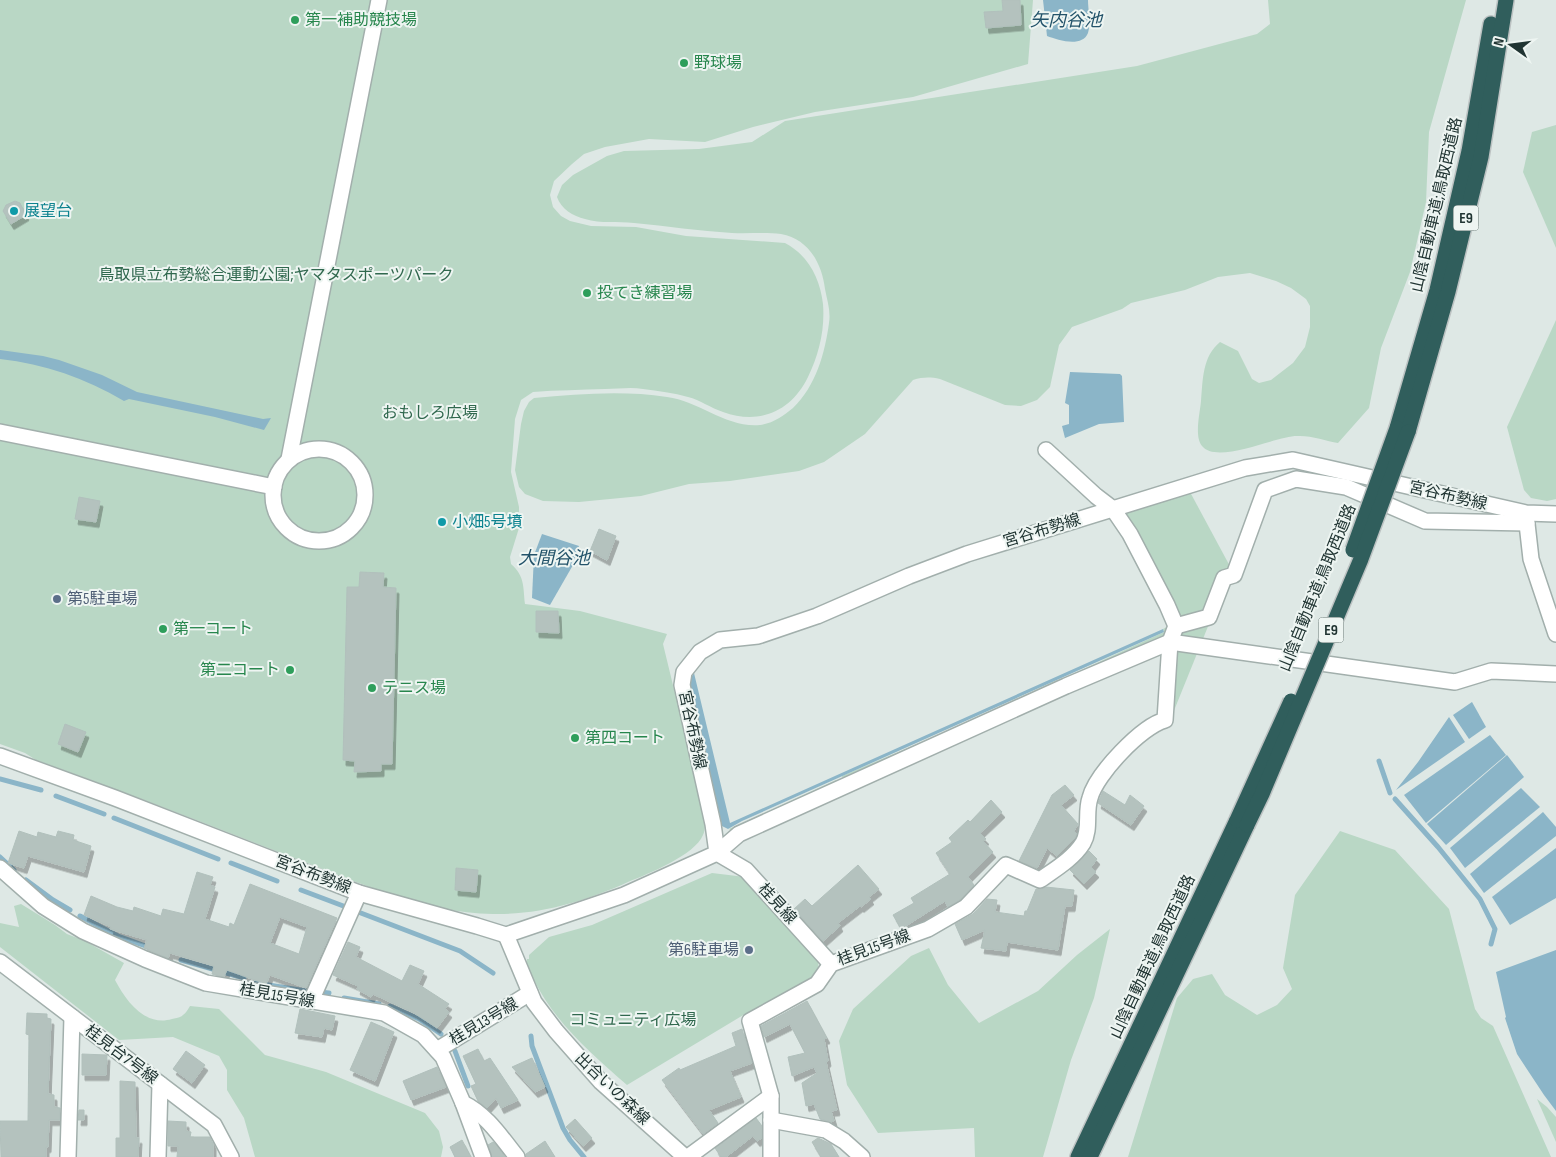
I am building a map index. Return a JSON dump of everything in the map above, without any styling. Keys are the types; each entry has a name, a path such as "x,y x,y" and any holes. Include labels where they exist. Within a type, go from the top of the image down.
{"highway":[{"name":"山陰自動車道;鳥取西道路","path":"1402,430 1465,170 1496,0"},
{"name":"山陰自動車道;鳥取西道路","path":"1090,1157 1242,823 1402,430 1448,292 1481,157 1506,0"},
{"name":"山陰自動車道;鳥取西道路","path":"1078,1157 1242,823"}],"street":[{"path":"290,459 379,0"},
{"path":"0,432 274,487"},
{"path":"317,448 332,450 346,457 357,468 363,482 365,497 361,512 354,525 342,535 327,540 312,540 298,536 286,527 277,514 273,500 274,487 280,471 290,459 302,452 317,448"},
{"path":"1046,450 1113,509 1130,534 1176,626 1170,642"},
{"name":"宮谷布勢線","path":"717,853 713,824 682,685 684,672 700,652 720,640 758,636 817,616 909,576 967,554 1245,468 1292,460 1526,518 1556,514"},
{"path":"1176,626 1208,617 1224,578 1234,575 1265,490 1296,479 1346,487 1425,520 1526,518 1531,559 1556,634"},
{"path":"506,935 624,896 717,853 739,834 1066,686 1170,642 1455,682 1491,671 1556,674"},
{"name":"桂見15号線","path":"771,1157 771,1096 750,1020 818,984 831,964 928,929 966,907 1006,865 1040,880 1062,864 1082,844 1086,836 1089,800 1093,788 1119,753 1156,722 1165,720 1170,642"},
{"name":"宮谷布勢線","path":"0,756 115,798 359,893 506,935"},
{"name":"桂見線","path":"717,853 746,870 831,964"},
{"name":"桂見15号線","path":"0,868 42,906 83,931 145,959 206,983 384,1014 423,1035 443,1057 463,1102 476,1109 517,1157"},
{"path":"311,1001 359,893"},
{"name":"出合いの森線","path":"506,935 534,1002 556,1031 601,1082 687,1157"},
{"name":"桂見台7号線","path":"0,962 214,1125 231,1157"},
{"name":"桂見13号線","path":"437,1050 530,993"},
{"path":"68,1157 72,1017"},
{"path":"158,1157 160,1084"},
{"path":"687,1157 771,1096"},
{"path":"463,1102 483,1157"},
{"path":"771,1120 826,1130 844,1140 862,1157"}],"green space":[{"name":"鳥取県立布勢総合運動公園;ヤマタスポーツパーク","path":"0,0 1033,0 1028,64 913,97 815,112 753,127 705,142 649,139 605,147 584,154 554,181 550,195 553,207 561,216 570,221 591,226 636,227 686,236 785,243 800,254 811,268 816,276 821,294 823,304 822,332 812,368 801,389 793,399 773,412 761,416 736,416 683,396 629,388 533,392 521,400 515,419 511,472 519,507 519,528 510,557 511,564 516,568 521,577 525,604 580,611 667,634 663,644 705,817 703,835 691,850 647,874 596,895 562,906 511,914 467,912 442,908 392,895 36,760 25,753 0,744"},
{"path":"1268,0 1466,0 1429,132 1426,202 1410,272 1381,348 1369,408 1338,443 1313,437 1297,436 1233,451 1210,451 1202,446 1198,436 1198,424 1204,369 1214,348 1220,342 1238,351 1252,379 1259,383 1271,380 1293,363 1305,347 1310,327 1310,306 1306,299 1291,288 1276,281 1250,273 1218,277 1185,290 1131,303 1122,309 1072,327 1059,345 1050,387 1037,400 1021,406 1005,405 940,379 920,378 913,380 865,434 824,462 799,471 730,481 689,484 641,496 579,502 543,501 525,494 519,487 515,470 521,424 524,411 529,402 534,398 600,393 650,395 679,399 724,419 748,425 770,423 793,408 808,390 822,357 827,334 829,310 821,271 812,254 799,241 781,234 720,232 585,219 568,211 561,205 557,197 562,185 573,175 607,156 624,151 699,149 752,142 785,121 1137,66 1257,34 1270,24"},
{"path":"1556,125 1556,248 1523,172 1532,132"},
{"path":"1556,320 1556,499 1547,501 1531,498 1524,490 1507,427"},
{"path":"1190,492 1232,570 1215,612 1179,619 1122,513"},
{"path":"1211,619 1171,718 1178,634"},
{"path":"1169,626 1167,636 1066,683 1064,678 1164,632 1163,629"},
{"path":"1057,680 1060,686 931,743 929,739"},
{"path":"924,741 926,745 844,782 842,776"},
{"path":"836,780 838,785 732,831 729,829"},
{"path":"1340,831 1395,850 1449,909 1475,1009 1481,1018 1493,1026 1551,1157 1128,1157 1177,998 1193,979 1212,974 1225,995 1257,1015 1277,1005 1292,989 1283,968 1295,895"},
{"name":"コミュニティ広場","path":"712,873 745,877 817,958 817,972 812,980 745,1014 627,1085 563,1024 543,996 530,972 527,959 549,937 592,925"},
{"path":"21,904 67,934 85,941 124,963 115,980 131,1004 145,1016 162,1020 172,1019 180,1017 190,1006 219,1009 265,1055 326,1072 425,1113 439,1131 443,1147 441,1157 255,1157 244,1118 227,1090 227,1070 219,1056 173,1037 119,1040 0,947 0,923 19,927 14,906"},
{"path":"1110,929 1094,998 1071,1060 1043,1157 975,1157 974,1128 878,1133 847,1085 839,1041 853,1009 911,956 929,948 948,985 979,1023 1038,991 1077,955"},
{"path":"1537,1099 1556,1117 1556,1142"}],"water":[{"name":"矢内谷池","path":"1043,0 1088,0 1089,25 1085,38 1069,42 1047,36"},
{"path":"0,350 59,360 102,375 137,392 263,419 271,418 264,430 215,417 129,399 124,401 94,385 64,373 33,364 0,359"},
{"path":"1070,372 1120,374 1122,376 1124,422 1099,424 1065,438 1062,426 1069,424 1069,405 1065,403"},
{"name":"大間谷池","path":"542,534 579,546 573,565 550,605 532,598 534,555"},
{"path":"1163,629 1164,632 742,821 728,829 722,826 689,681 694,673 730,823"},
{"path":"1472,702 1486,727 1469,739 1453,715"},
{"path":"1449,717 1465,742 1396,790 1418,762"},
{"path":"1490,735 1506,755 1426,823 1404,795"},
{"path":"1507,755 1524,777 1446,845 1427,824"},
{"path":"1521,788 1540,807 1465,868 1450,848"},
{"path":"1543,812 1556,827 1556,836 1484,893 1470,874"},
{"path":"1556,848 1556,898 1510,925 1492,897"},
{"path":"1556,950 1556,1111 1517,1054 1505,1018 1496,972"}],"building":[{"path":"1002,0 1020,0 1021,25 986,28 984,12 1003,11"},
{"path":"15,201 20,203 26,215 11,224 3,211 6,205"},
{"path":"79,497 100,501 96,522 75,519"},
{"path":"599,529 616,536 607,560 590,551"},
{"path":"360,572 384,573 383,587 396,588 392,764 381,764 381,771 354,772 355,761 343,760 347,587 359,587"},
{"path":"536,611 558,611 559,633 536,632"},
{"path":"65,724 86,732 78,752 58,744"},
{"path":"1065,785 1074,795 1061,805 1078,824 1074,831 1077,834 1075,838 1057,856 1047,848 1037,868 1019,861 1052,795"},
{"path":"1103,791 1125,805 1130,795 1144,806 1131,825 1098,803"},
{"path":"991,800 1002,812 980,833 986,839 983,841 993,852 968,877 974,885 960,900 948,907 945,901 901,929 893,915 914,903 911,898 950,874 936,853 952,842 949,838 968,820 970,822"},
{"path":"19,831 37,837 38,832 56,837 58,831 74,835 73,840 91,846 84,872 28,856 24,868 8,863"},
{"path":"1089,851 1097,859 1091,867 1096,872 1084,884 1070,870"},
{"path":"858,865 879,889 869,897 871,899 838,923 840,926 823,941 794,909 805,899 812,906"},
{"path":"456,868 478,870 476,892 455,890"},
{"path":"197,872 213,877 210,885 215,887 205,919 229,927 230,923 234,925 250,884 337,918 306,988 270,975 266,984 227,970 224,977 212,974 214,966 170,953 168,958 144,948 147,940 110,929 111,927 84,915 91,896 117,907 133,911 134,907 161,916 163,909 184,914","holes":["280,917 307,927 299,954 270,943"]},
{"path":"1046,887 1074,890 1072,906 1065,906 1058,950 1007,942 1006,951 981,948 985,930 962,940 955,924 973,914 987,899 997,900 995,912 1024,916 1036,889"},
{"path":"348,942 360,947 356,957 402,981 410,965 424,971 418,984 449,1004 445,1009 449,1012 437,1028 414,1013 373,994 371,997 357,989 358,986 333,975"},
{"path":"807,1001 827,1038 824,1039 828,1061 826,1062 837,1110 831,1111 834,1121 831,1122 820,1119 814,1104 806,1106 802,1083 817,1073 814,1067 792,1076 788,1057 805,1053 790,1024 764,1037 761,1026"},
{"path":"300,1009 335,1016 332,1030 324,1028 322,1037 295,1033"},
{"path":"27,1013 47,1014 47,1018 51,1019 48,1094 54,1095 54,1107 60,1108 60,1120 49,1120 46,1157 1,1157 0,1121 28,1121 29,1035 26,1034"},
{"path":"371,1022 394,1032 375,1081 350,1070"},
{"path":"742,1029 752,1063 730,1071 741,1097 709,1110 718,1123 703,1134 662,1080 679,1068 680,1070 736,1046 732,1033"},
{"path":"478,1049 484,1061 490,1058 518,1100 501,1108 496,1098 487,1108 478,1101 471,1086 476,1084 463,1056"},
{"path":"186,1051 205,1065 192,1083 173,1069"},
{"path":"82,1054 107,1055 106,1075 82,1075"},
{"path":"532,1058 545,1087 535,1092 512,1067"},
{"path":"437,1067 446,1087 411,1100 403,1081"},
{"path":"120,1081 135,1082 136,1138 139,1138 138,1157 116,1157 116,1138 120,1138"},
{"path":"79,1110 84,1110 84,1120 78,1120"},
{"path":"756,1118 762,1126 762,1138 757,1141 753,1136 726,1157 721,1157 715,1148"},
{"path":"575,1119 592,1138 583,1146 566,1127"},
{"path":"168,1121 186,1122 186,1131 191,1132 190,1137 210,1137 213,1144 213,1157 177,1157 178,1146 168,1146"},
{"path":"818,1138 831,1144 839,1157 821,1157 812,1142"},
{"path":"462,1140 471,1157 455,1157 450,1147"},
{"path":"545,1141 555,1157 526,1157 526,1154"},
{"path":"493,1142 505,1157 492,1157 488,1145"}],"waterway":[{"path":"1379,761 1390,793"},
{"path":"0,779 41,790"},
{"path":"56,796 104,814"},
{"path":"1395,799 1438,847 1480,899 1495,929 1491,944"},
{"path":"114,818 218,859"},
{"path":"0,857 14,870"},
{"path":"231,863 277,881"},
{"path":"26,880 70,910"},
{"path":"301,890 346,907"},
{"path":"353,910 460,951 493,973"},
{"path":"80,916 118,936 151,948"},
{"path":"181,960 244,978"},
{"path":"256,983 306,991"},
{"path":"319,992 329,993"},
{"path":"344,998 379,1004"},
{"path":"390,1006 419,1019 441,1034"},
{"path":"531,1036 532,1046 563,1128 584,1157"},
{"path":"455,1051 468,1086"}],"place":[{"name":"第一補助競技場","path":"295,20"},
{"name":"野球場","path":"684,63"},
{"name":"展望台","path":"14,211"},
{"name":"投てき練習場","path":"587,293"},
{"name":"小畑5号墳","path":"442,522"},
{"name":"第5駐車場","path":"57,599"},
{"name":"第一コート","path":"163,629"},
{"name":"第二コート","path":"290,670"},
{"name":"テニス場","path":"372,688"},
{"name":"第四コート","path":"575,738"},
{"name":"第6駐車場","path":"749,950"}],"park label":[{"name":"おもしろ広場","path":"430,413"}]}
